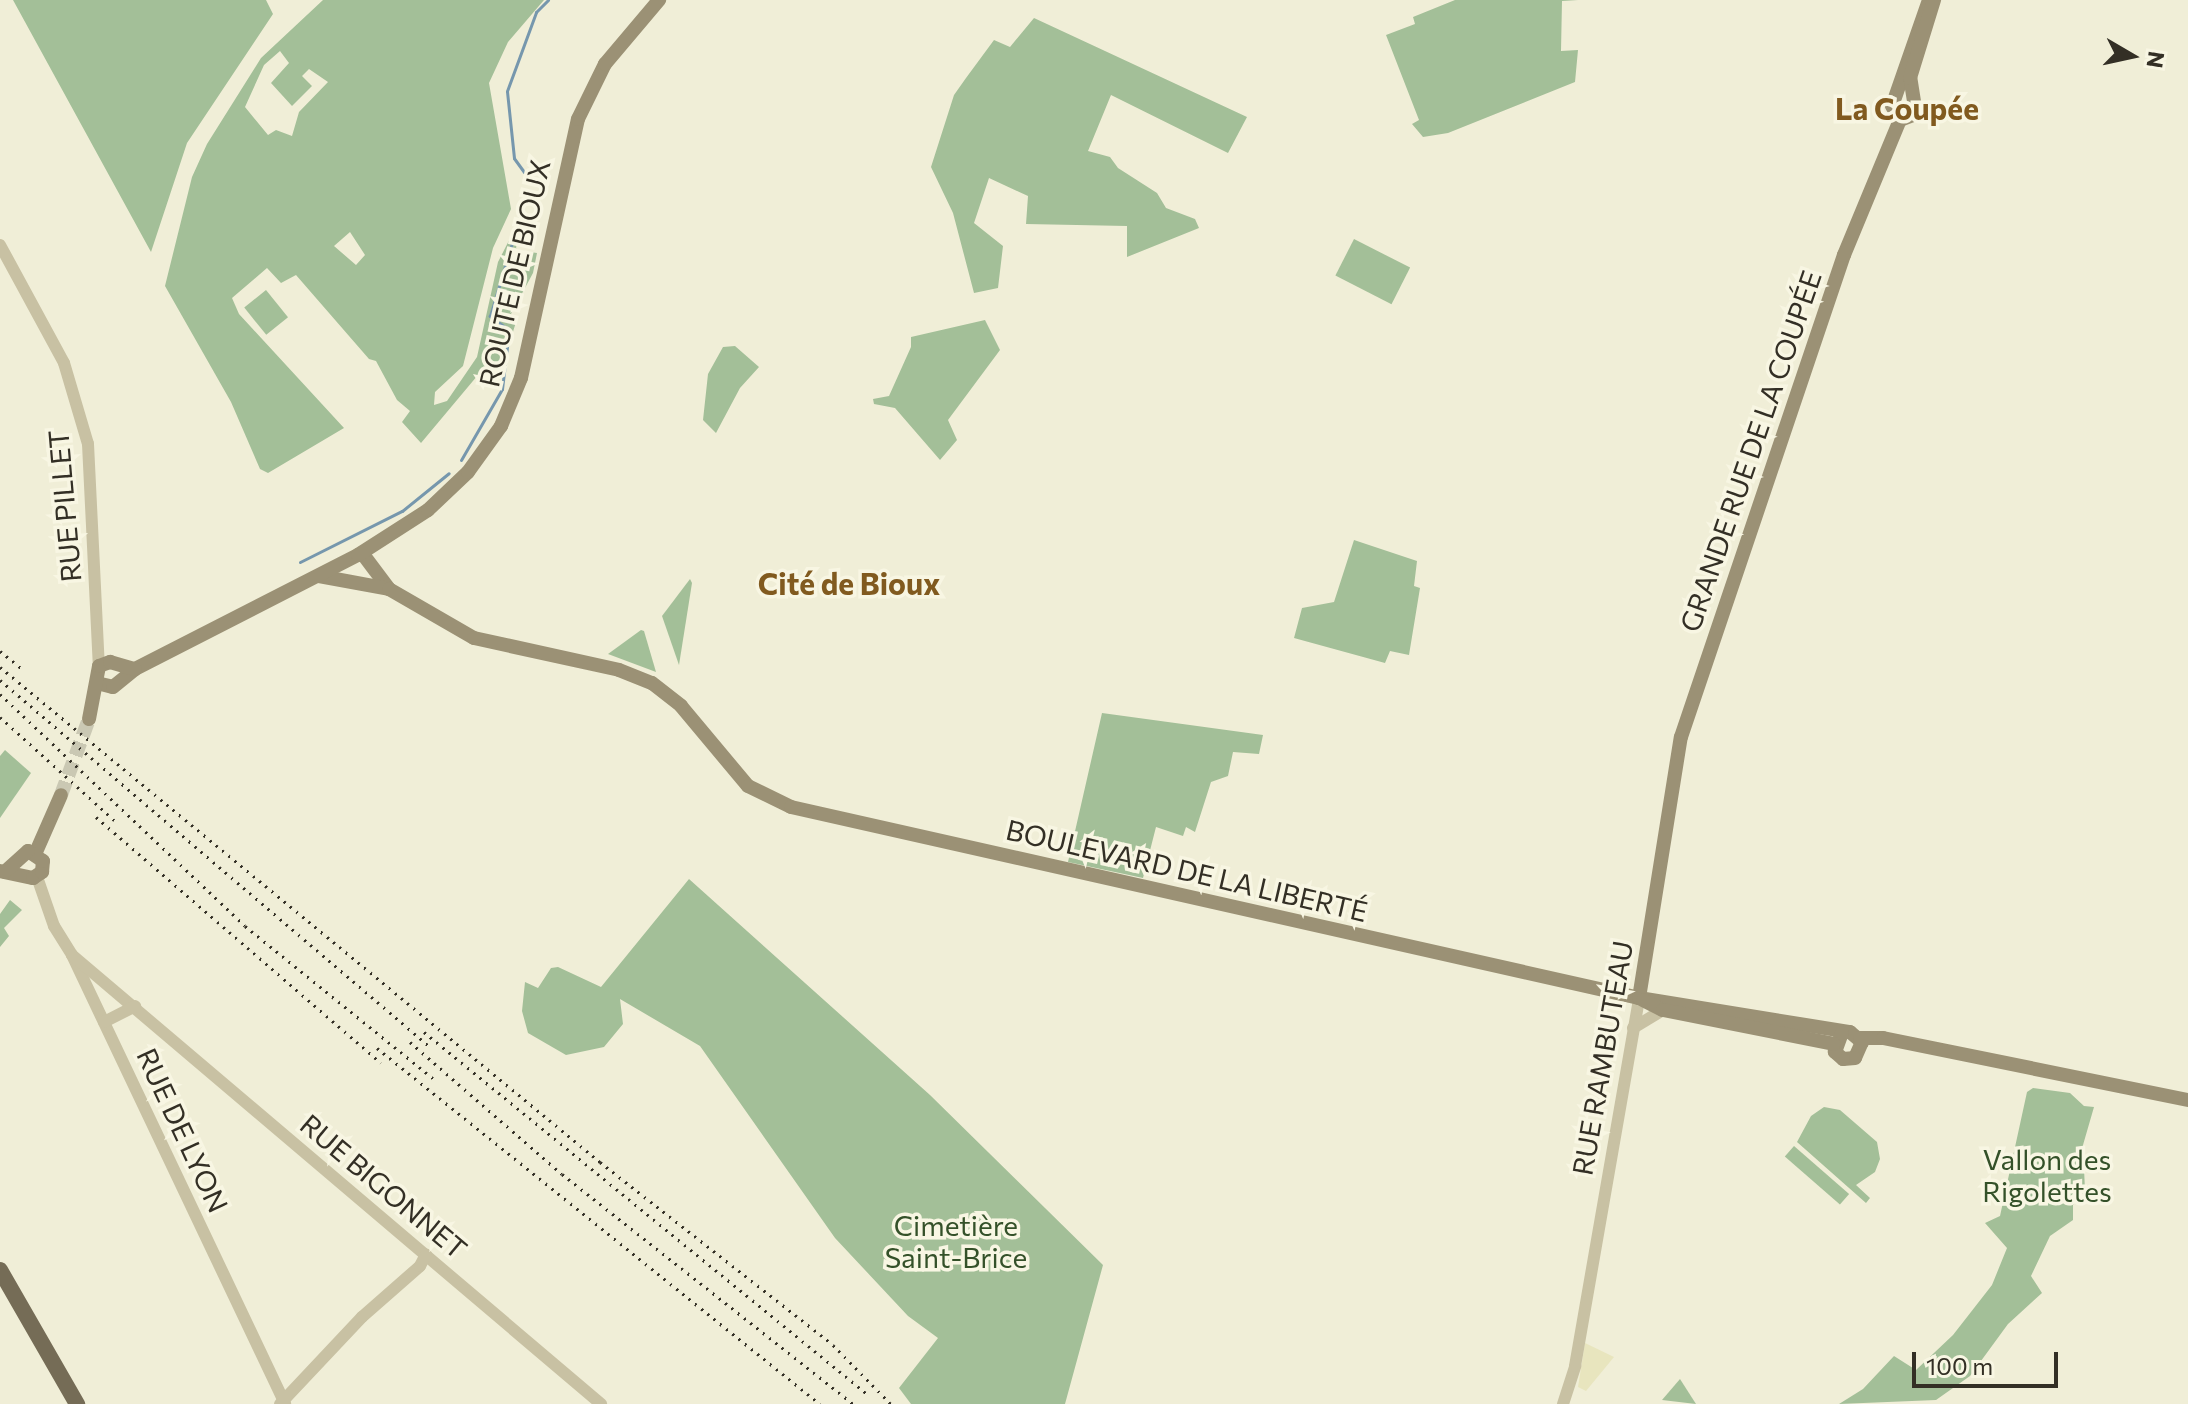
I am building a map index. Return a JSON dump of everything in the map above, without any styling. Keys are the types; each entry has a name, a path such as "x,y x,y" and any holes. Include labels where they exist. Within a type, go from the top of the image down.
{"main road":[{"name":"ROUTE DE BIOUX","path":"112,668 135,669 319,576 387,537 447,493 501,426 525,361 578,119 605,64 659,0"},
{"path":"1905,96 1916,114 1898,119 1892,106 1905,96 1931,0"},
{"name":"GRANDE RUE DE LA COUPÉE","path":"1686,720 1864,199 1882,136 1898,119"},
{"path":"382,574 387,537"},
{"path":"360,554 382,574 389,589"},
{"path":"360,554 365,580"},
{"name":"BOULEVARD DE LA LIBERTÉ","path":"319,576 365,580 389,589 474,638 619,670 652,683 681,706 733,772 765,797 816,813 1664,1004 1838,1038"},
{"path":"112,668 102,686 112,668"},
{"name":"RUE RAMBUTEAU","path":"1639,998 1686,720"},
{"path":"36,852 61,795"},
{"path":"24,852 36,852 44,864 37,877 10,869 24,852"},
{"path":"1644,969 1664,1004"},
{"path":"1861,1043 1847,1060 1837,1055 1838,1038 1861,1043 1899,1043 2188,1100"},
{"path":"0,1270 77,1404"},
{"path":"0,1291 68,1404"}],"street":[{"name":"RUE PILLET","path":"0,245 64,363 88,444 98,637 112,668"},
{"name":"RUE DE LYON","path":"37,877 54,926 72,955 80,978 104,1022 282,1403"},
{"name":"RUE BIGONNET","path":"72,955 95,970 423,1260 463,1284 601,1404"},
{"path":"80,978 95,970"},
{"name":"RUE RAMBUTEAU","path":"1563,1404 1570,1393 1639,998"},
{"path":"1633,1028 1664,1004"},
{"path":"104,1022 135,1006"},
{"path":"282,1403 362,1317 423,1260"}],"green space":[{"path":"13,0 266,0 273,14 187,143 151,252"},
{"path":"323,0 544,0 508,42 489,83 511,209 493,248 463,366 435,392 434,405 447,401 477,357 498,262 518,223 516,250 537,253 533,273 511,314 516,322 504,361 488,363 421,443 402,422 410,411 397,400 376,361 369,359 296,275 281,283 267,268 232,298 239,314 344,428 268,473 260,469 231,402 165,286 192,177 207,144 261,58","holes":["280,51 289,63 271,83 292,106 312,86 302,76 309,69 328,82 299,112 292,136 276,130 268,135 245,107 264,65","350,232 365,255 356,265 334,246"]},
{"path":"1455,0 1578,0 1562,1 1561,51 1578,50 1575,82 1448,133 1423,137 1412,124 1419,120 1386,35 1415,24 1413,17"},
{"path":"1034,18 1247,117 1228,153 1111,95 1088,151 1110,157 1118,168 1157,193 1166,208 1195,219 1199,228 1127,257 1127,226 1026,224 1028,196 989,178 974,223 1003,246 998,288 974,293 953,213 931,167 954,95 994,40 1010,47"},
{"path":"1354,239 1410,268 1392,304 1335,276"},
{"path":"266,290 288,317 266,335 244,308"},
{"path":"985,320 1000,350 948,420 957,440 940,460 895,408 874,404 873,399 889,396 911,347 911,337"},
{"path":"735,346 759,367 740,388 716,433 703,420 708,374 723,347"},
{"path":"1354,540 1417,561 1414,586 1420,588 1409,655 1390,651 1385,663 1294,638 1302,608 1334,602"},
{"path":"690,579 692,583 679,665 662,616"},
{"path":"641,630 644,631 656,672 608,654"},
{"path":"1102,713 1263,735 1259,754 1233,752 1228,776 1211,782 1195,832 1186,827 1183,836 1156,827 1143,878 1068,862"},
{"path":"5,750 31,773 0,818 0,756"},
{"name":"Cimetière Saint-Brice","path":"689,879 930,1095 1103,1265 1065,1404 911,1404 899,1388 938,1338 908,1316 835,1238 700,1046 620,999 623,1024 604,1047 566,1055 528,1033 522,1011 525,982 538,988 551,968 558,967 601,987"},
{"path":"10,900 22,910 4,928 9,936 0,947 0,914"},
{"name":"Vallon des Rigolettes","path":"2033,1088 2070,1093 2084,1106 2094,1107 2083,1145 2085,1191 2073,1205 2073,1220 2050,1236 2031,1276 2042,1293 2008,1324 1970,1376 1936,1400 1839,1404 1863,1389 1894,1356 1916,1370 1953,1335 1992,1285 2007,1248 1985,1223 2000,1216 2027,1092"},
{"path":"1824,1107 1840,1110 1877,1142 1880,1159 1875,1172 1856,1185 1870,1198 1866,1203 1797,1142 1811,1116"},
{"path":"1794,1146 1849,1194 1840,1204 1785,1157"},
{"path":"1680,1379 1696,1404 1662,1400"}],"shaded area":[{"path":"1585,1343 1614,1357 1586,1391 1578,1387"}],"waterway":[{"path":"524,172 514,158 507,91 536,12 548,0"},
{"path":"461,460 502,389 509,330 490,316 523,206"},
{"path":"300,562 402,511 449,473"}],"tunnel":[{"path":"61,795 89,719"}],"railway":[{"path":"0,651 22,669"},
{"path":"0,667 600,1162 833,1345 891,1404"},
{"path":"0,680 429,1046"},
{"path":"0,694 245,926 433,1078"},
{"path":"0,717 114,820"},
{"path":"96,817 381,1063"},
{"path":"424,1032 867,1394"},
{"path":"410,1042 562,1174 853,1404"},
{"path":"377,1048 820,1404"}],"district":[{"name":"La Coupée","path":"1907,108"},
{"name":"Cité de Bioux","path":"849,583"}]}
